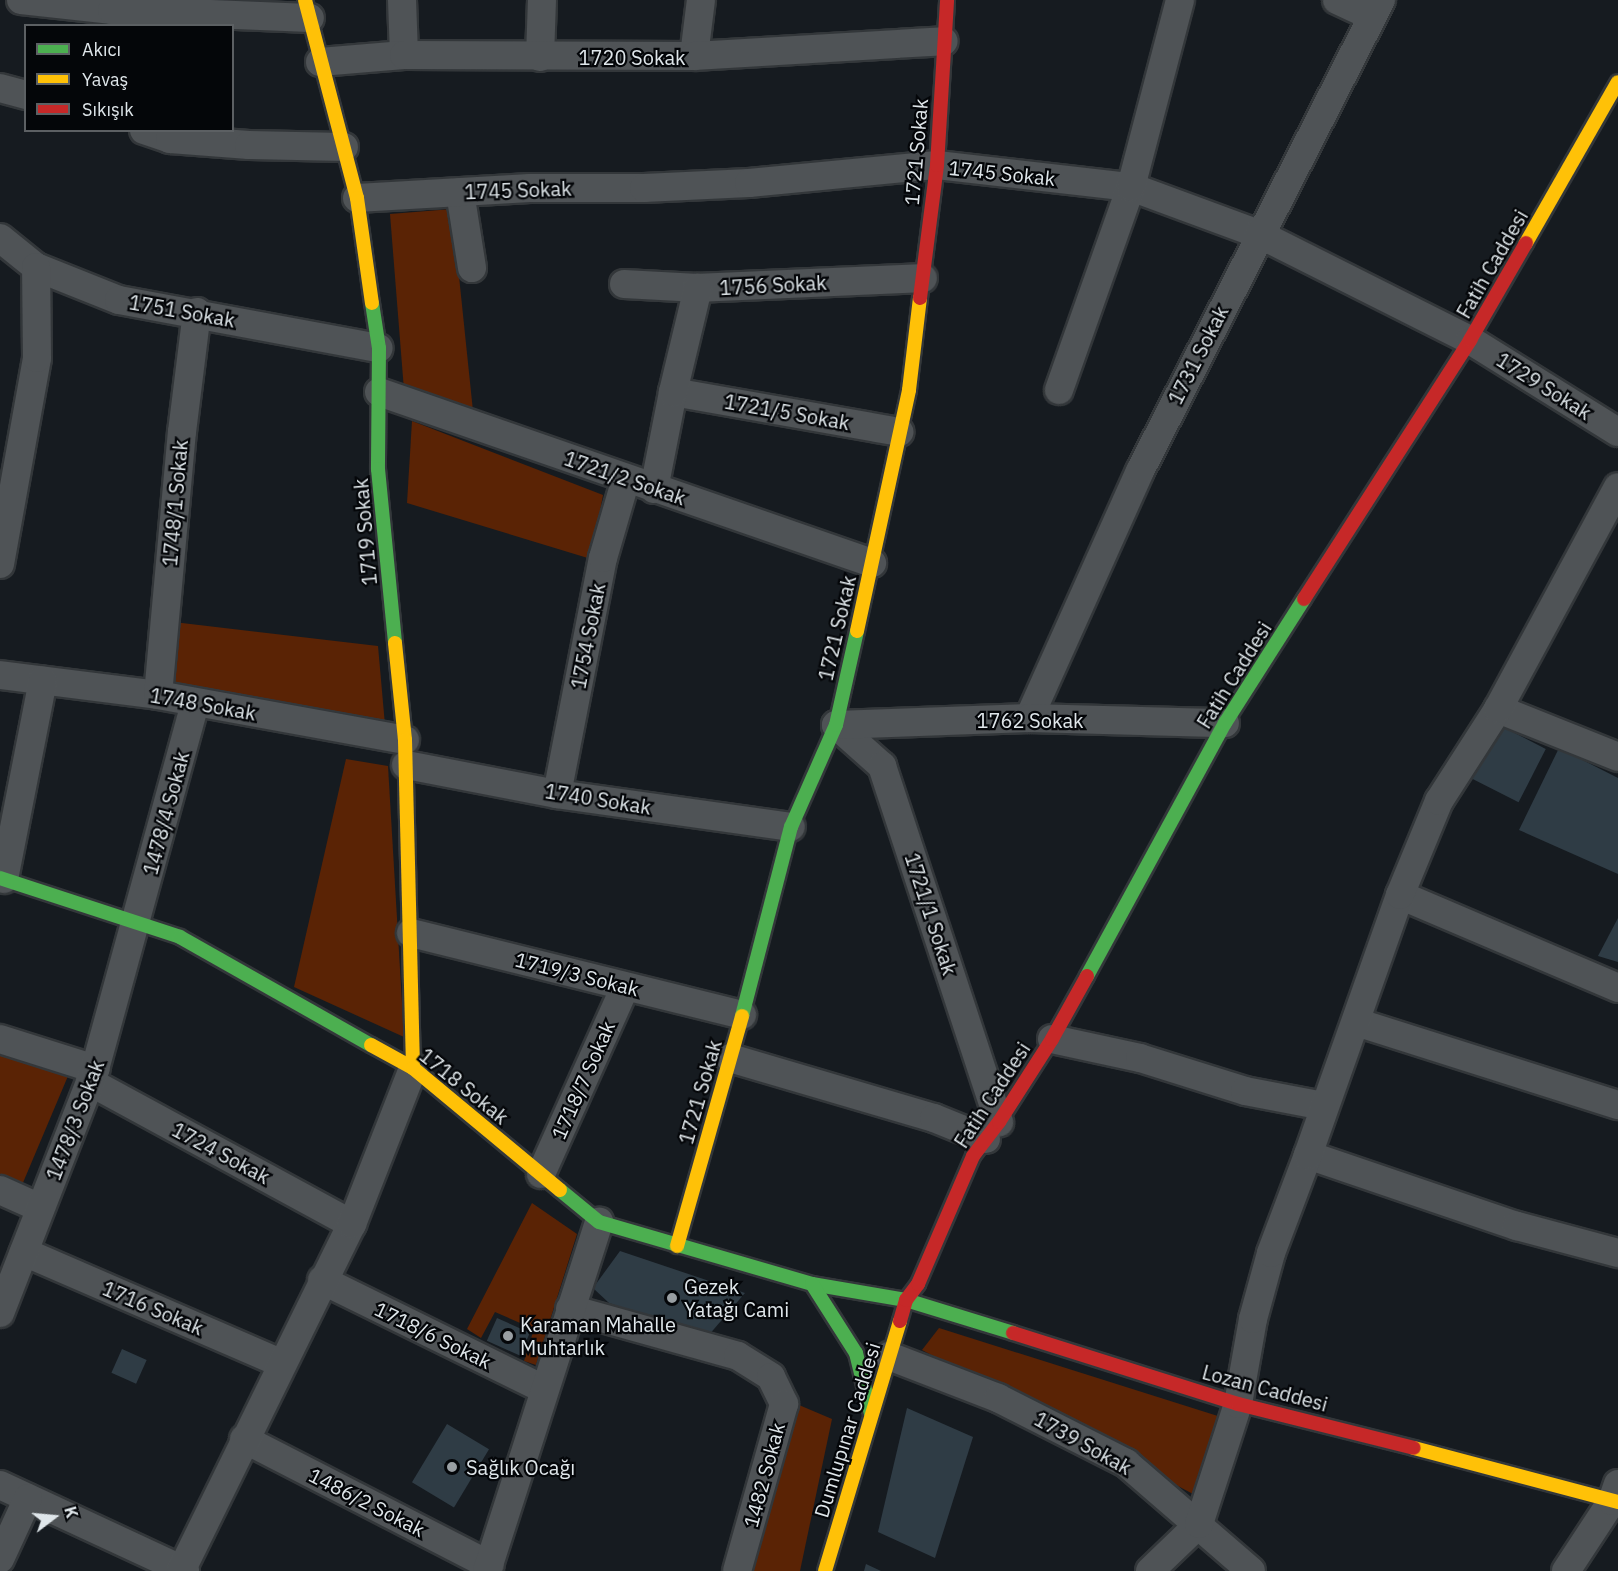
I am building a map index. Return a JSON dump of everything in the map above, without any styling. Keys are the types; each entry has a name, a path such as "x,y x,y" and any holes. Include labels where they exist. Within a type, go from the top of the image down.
{"main road":[{"name":"1721 Sokak","path":"677,1246 742,1016 791,827 836,725 872,563 909,390 937,165 947,0"},
{"name":"1719 Sokak","path":"307,9 357,198 379,348 378,469 405,753 413,1068"},
{"name":"Fatih Caddesi","path":"906,1300 918,1284 973,1156 993,1130 1052,1039 1225,723 1470,340 1618,82"},
{"name":"1718 Sokak","path":"2,879 180,937 413,1068 599,1222 812,1284 906,1300"},
{"path":"812,1284 856,1353 872,1416"},
{"name":"Dumlupınar Caddesi","path":"825,1571 906,1300"},
{"name":"Lozan Caddesi","path":"906,1300 1238,1404 1616,1496"}],"street":[{"path":"21,0 112,10 307,9"},
{"path":"402,0 404,55"},
{"path":"540,57 542,0"},
{"path":"694,57 701,0"},
{"path":"1059,390 1131,187 1180,0"},
{"path":"1337,0 1377,8"},
{"name":"1731 Sokak","path":"1029,718 1140,471 1259,234 1377,8"},
{"name":"1720 Sokak","path":"320,62 404,55 694,57 944,41"},
{"path":"0,88 24,94"},
{"path":"150,132 170,139 249,145 344,147"},
{"name":"1745 Sokak","path":"357,198 530,188 644,188 749,183 937,165 1131,187 1259,234 1470,340"},
{"path":"460,192 472,268"},
{"name":"1751 Sokak","path":"0,238 36,267 119,300 197,312 379,348"},
{"path":"0,564 37,358 36,267"},
{"name":"1756 Sokak","path":"624,284 698,288 923,278"},
{"path":"654,489 673,392 698,288"},
{"name":"1748/1 Sokak","path":"158,695 182,432 197,312"},
{"name":"1729 Sokak","path":"1470,340 1618,432"},
{"name":"1721/5 Sokak","path":"673,392 900,432"},
{"name":"1721/2 Sokak","path":"379,393 872,563"},
{"name":"1754 Sokak","path":"557,794 603,558 626,479"},
{"path":"1149,1571 1199,1524 1238,1404 1253,1318 1270,1253 1308,1155 1400,895 1439,801 1498,709 1618,487"},
{"name":"1748 Sokak","path":"0,675 158,695 405,753"},
{"path":"2,879 43,681"},
{"name":"1478/4 Sokak","path":"137,922 195,703"},
{"path":"1498,709 1618,757"},
{"name":"1762 Sokak","path":"836,725 1029,718 1225,723"},
{"name":"1721/1 Sokak","path":"836,725 882,766 993,1130"},
{"name":"1740 Sokak","path":"405,753 557,794 791,827"},
{"path":"1400,895 1618,988"},
{"name":"1478/3 Sokak","path":"10,1283 93,1076 137,922"},
{"name":"1719/3 Sokak","path":"411,933 742,1016"},
{"name":"1718/7 Sokak","path":"541,1173 625,987"},
{"path":"1356,1022 1618,1105"},
{"name":"1724 Sokak","path":"0,1039 93,1076 352,1224"},
{"path":"1052,1039 1140,1058 1245,1091 1324,1106"},
{"path":"730,1058 934,1118 993,1130"},
{"path":"0,1485 183,1570 244,1439 352,1224 413,1068"},
{"path":"1308,1155 1516,1226 1618,1253"},
{"path":"0,1190 40,1208"},
{"path":"488,1568 599,1222"},
{"name":"1718/6 Sokak","path":"322,1280 544,1389"},
{"name":"1716 Sokak","path":"10,1283 277,1372"},
{"name":"1482 Sokak","path":"570,1310 738,1356 771,1377 784,1404 737,1571"},
{"name":"1739 Sokak","path":"889,1356 998,1398 1126,1463 1251,1571"},
{"name":"1486/2 Sokak","path":"244,1439 488,1568"},
{"path":"1566,1571 1616,1496"},
{"path":"0,1559 28,1498"}],"shaded area":[{"path":"452,209 473,411 404,390 390,214"},
{"path":"412,421 603,495 591,559 407,503"},
{"path":"165,621 378,646 385,725 168,687"},
{"path":"346,759 388,766 404,1037 294,987"},
{"path":"0,1055 68,1076 22,1185 0,1175"},
{"path":"532,1203 577,1234 536,1365 524,1361 534,1329 495,1312 481,1338 467,1329"},
{"path":"939,1328 1221,1417 1193,1494 922,1350"},
{"path":"799,1405 832,1419 800,1571 749,1571"}],"building":[{"path":"1495,723 1546,749 1519,802 1468,776"},
{"path":"1559,748 1618,778 1618,874 1519,830"},
{"path":"1618,918 1618,962 1598,956"},
{"name":"Gezek Yatağı Cami","path":"620,1251 745,1293 708,1336 609,1303 593,1288"},
{"name":"Karaman Mahalle Muhtarlık","path":"497,1318 530,1333 520,1355 487,1341"},
{"path":"122,1349 147,1360 136,1384 111,1373"},
{"path":"907,1408 973,1437 935,1558 878,1532"},
{"name":"Sağlık Ocağı","path":"447,1424 489,1449 454,1508 412,1482"},
{"path":"866,1564 881,1571 864,1571"}],"traffic: fast":[{"path":"372,303 379,348 378,469 395,643"},
{"path":"1087,976 1225,723 1304,599"},
{"path":"742,1016 791,827 836,725 857,631"},
{"path":"0,878 180,937 371,1045"},
{"path":"560,1190 599,1222 812,1284 906,1300 1013,1333"},
{"path":"812,1284 856,1353 871,1414"}],"traffic: slow":[{"path":"305,0 357,198 372,303"},
{"path":"1526,243 1618,82"},
{"path":"857,631 909,390 920,298"},
{"path":"395,643 405,740 413,1068"},
{"path":"677,1246 742,1016"},
{"path":"371,1045 413,1068 560,1190"},
{"path":"825,1571 900,1321"},
{"path":"1414,1448 1618,1502"}],"traffic: jam":[{"path":"920,298 937,165 947,0"},
{"path":"1304,599 1470,340 1526,243"},
{"path":"900,1321 906,1300 918,1284 973,1156 999,1122 1052,1039 1087,976"},
{"path":"1013,1333 1238,1404 1414,1448"}],"place":[{"name":"Gezek Yatağı Cami","path":"672,1298"},
{"name":"Karaman Mahalle Muhtarlık","path":"508,1336"},
{"name":"Sağlık Ocağı","path":"452,1467"}]}
